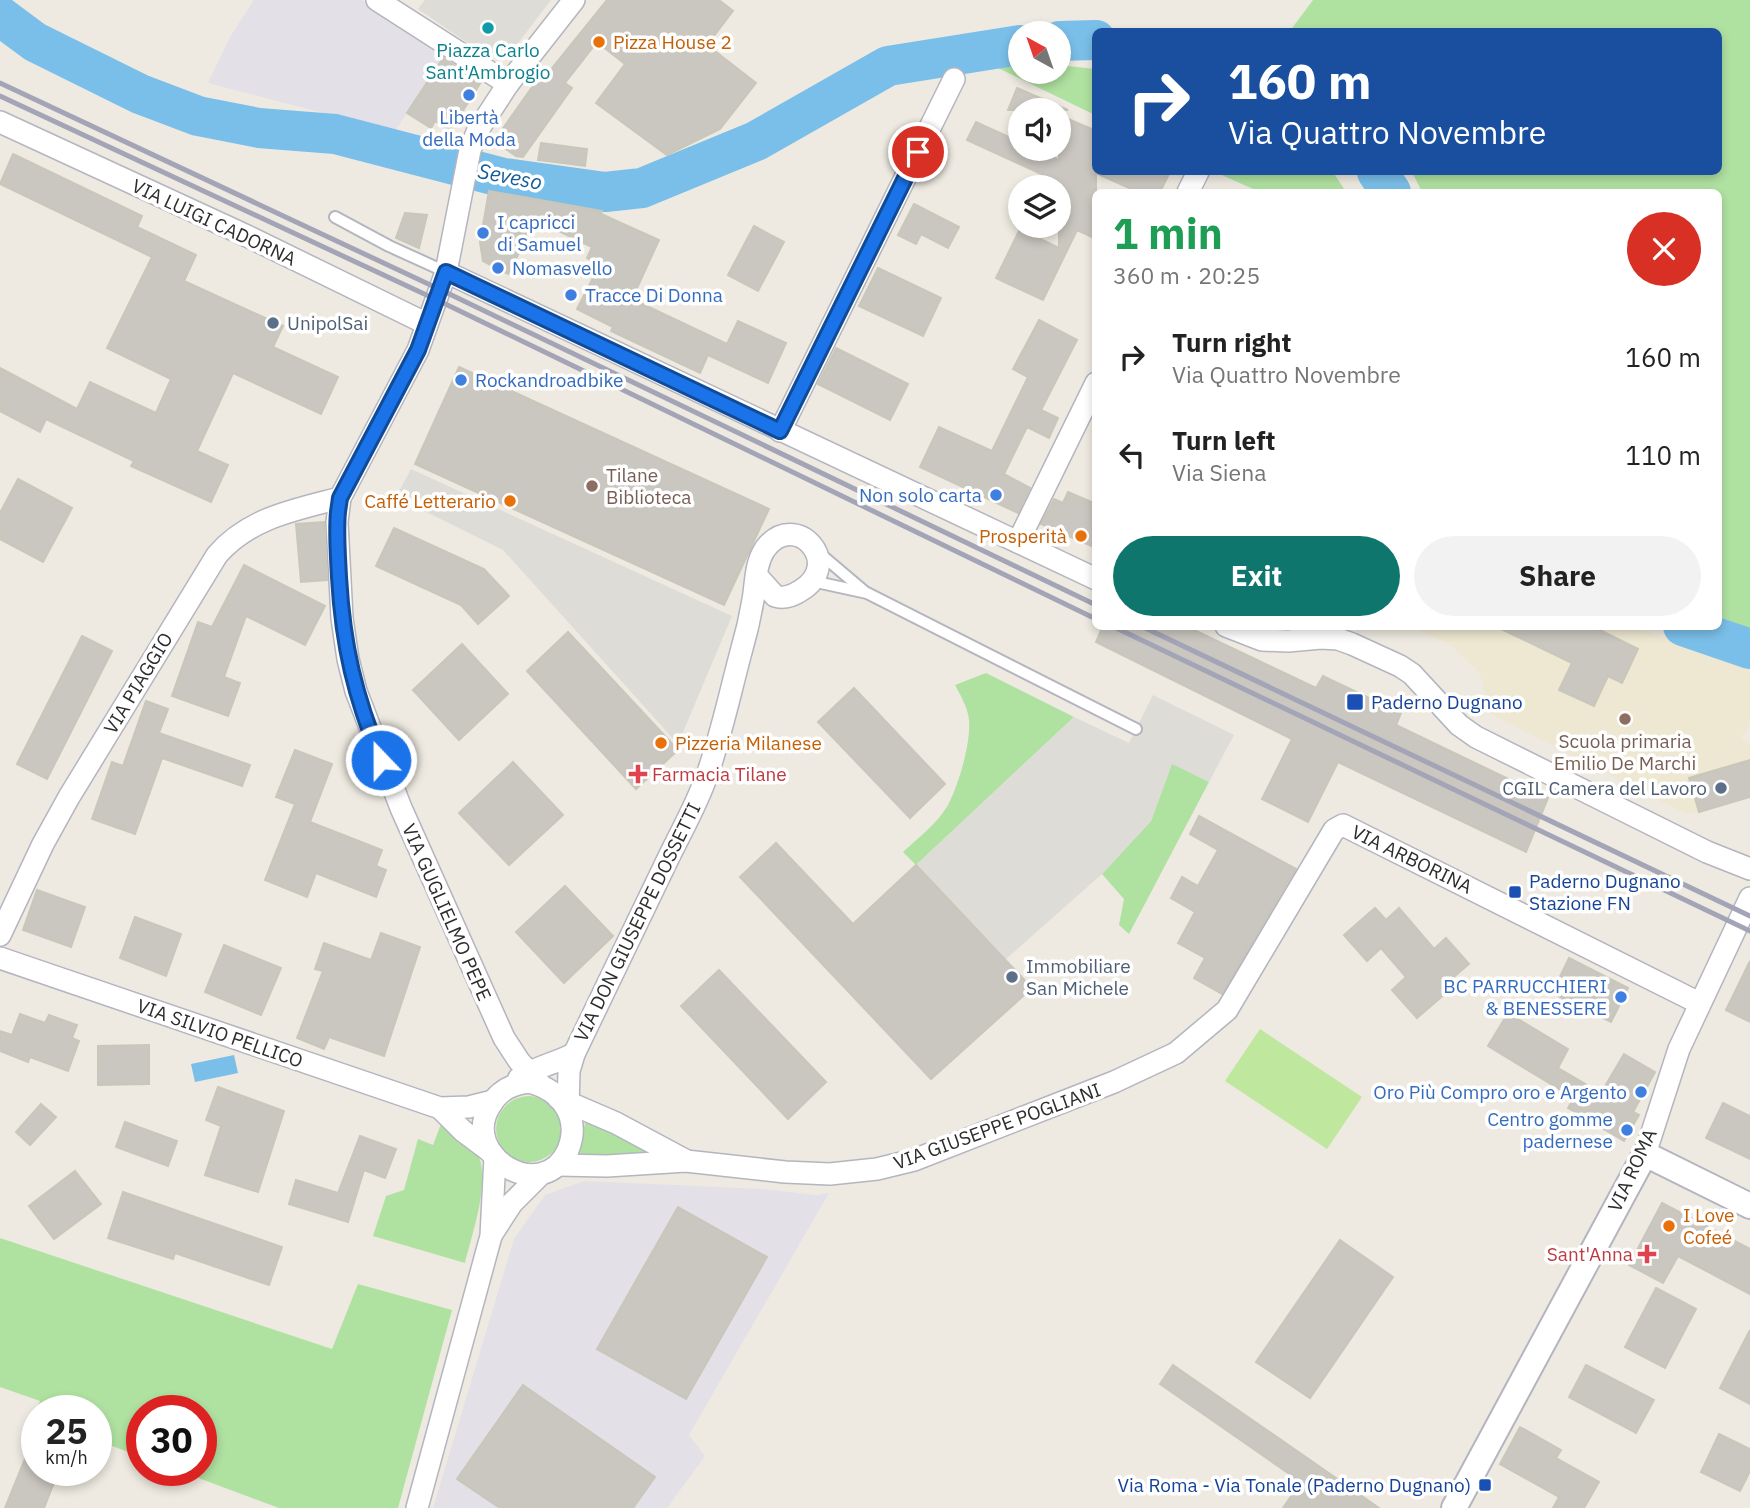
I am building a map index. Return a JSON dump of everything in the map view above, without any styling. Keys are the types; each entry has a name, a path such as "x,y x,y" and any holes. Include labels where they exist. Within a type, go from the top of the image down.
{"street":[{"path":"377,0 508,84"},
{"name":"VIA GUGLIELMO PEPE","path":"552,1088 503,1038 401,808 356,691 348,659 342,618 337,536 340,498 407,373 446,272 470,150 478,130 508,84 574,0"},
{"path":"780,431 954,79"},
{"name":"VIA LUIGI CADORNA","path":"0,122 247,236 427,324"},
{"path":"446,272 1092,577"},
{"path":"1018,542 1092,391"},
{"name":"VIA PIAGGIO","path":"0,935 43,844 69,797 217,555 237,535 259,522 277,514 340,498"},
{"path":"785,534 803,537 817,551 818,572 812,581 796,594 779,598 765,588 757,576 761,555 776,539 785,534"},
{"name":"VIA DON GIUSEPPE DOSSETTI","path":"552,1088 569,1071 574,1054 707,776 747,629 757,576"},
{"name":"VIA DON GIUSEPPE DOSSETTI","path":"747,629 767,606 779,598"},
{"path":"1236,630 1262,640 1338,639 1400,666 1412,674 1459,725 1476,737 1707,852 1750,869"},
{"name":"VIA ARBORINA","path":"1177,1053 1227,1010 1334,830 1343,825 1699,1003"},
{"name":"VIA ROMA","path":"1454,1508 1645,1154 1679,1049 1750,898"},
{"name":"VIA SILVIO PELLICO","path":"0,958 440,1108 468,1107 501,1094"},
{"name":"VIA GUGLIELMO PEPE","path":"501,1094 504,1076 503,1038"},
{"name":"VIA GIUSEPPE POGLIANI","path":"549,1170 686,1160 796,1173 830,1174 877,1169 914,1160 1002,1127 1114,1083 1177,1053"},
{"name":"VIA DON GIUSEPPE DOSSETTI","path":"552,1088 558,1062 574,1054"},
{"path":"417,1508 491,1236 493,1155 484,1134 486,1112 501,1094 530,1082 552,1088 573,1122 567,1153 512,1203 491,1236"},
{"name":"VIA GIUSEPPE POGLIANI","path":"552,1088 686,1160"},
{"name":"VIA SILVIO PELLICO","path":"440,1108 493,1155"},
{"path":"1645,1154 1750,1206"},
{"path":"493,1155 511,1170 525,1174 549,1170"}],"lane":[{"path":"335,218 446,272"},
{"path":"817,551 867,593 1136,729"},
{"path":"812,581 867,593"}],"shaded area":[{"path":"254,0 362,0 446,52 392,136 361,123 208,83 230,37"},
{"name":"Piazza Carlo Sant'Ambrogio","path":"425,0 551,0 515,47 501,56 492,56 484,54 418,9"},
{"path":"411,469 732,616 678,744 503,550 396,497"},
{"name":"Scuola primaria Emilio De Marchi","path":"1419,630 1643,630 1750,667 1750,725 1741,738 1750,744 1750,797 1688,815 1491,714 1479,672 1451,646"},
{"path":"1153,695 1234,735 1209,782 1172,764 1151,821 1102,874 1006,959 916,865 1074,717 1129,743"},
{"path":"584,1181 763,1189 816,1195 829,1193 689,1435 705,1456 667,1508 433,1508 514,1239 545,1195"}],"green space":[{"path":"1313,0 1750,0 1750,629 1722,618 1722,189 1420,189 1414,175 1722,175 1722,28 1292,28"},
{"path":"1008,65 1008,73 994,66"},
{"path":"1071,66 1092,69 1092,114 1071,103 1071,98 1060,98 1031,84 1071,84"},
{"path":"1222,175 1335,175 1344,189 1253,189"},
{"path":"986,673 1074,717 916,865 903,852 944,812 960,775 966,751 968,716 955,685"},
{"path":"1172,763 1209,782 1129,934 1119,925 1124,899 1102,874 1151,821"},
{"path":"1260,1029 1362,1097 1327,1149 1225,1081"},
{"path":"529,1096 542,1099 552,1106 559,1116 562,1129 559,1142 552,1152 542,1159 529,1162 516,1159 506,1152 499,1142 496,1129 499,1116 506,1106 516,1099"},
{"path":"586,1118 650,1150 649,1158 578,1157"},
{"path":"441,1124 473,1146 482,1171 480,1203 465,1263 373,1236 386,1196 404,1190 418,1139 433,1145"},
{"path":"0,1238 332,1349 358,1284 452,1310 398,1508 279,1508 217,1485 217,1395 126,1395 126,1451 112,1446 112,1395 23,1395 0,1387"}],"water":[{"path":"234,1055 238,1073 195,1082 191,1064"}],"building":[{"path":"607,0 719,0 733,11 707,45 756,83 720,129 667,155 596,103 625,64 597,42 565,83 572,88 523,157 516,156 494,141 545,69 549,72"},
{"path":"443,58 481,82 450,131 435,121 431,128 407,113"},
{"path":"1017,88 1040,98 1013,98"},
{"path":"1071,120 1092,129 1092,175 1096,175 1096,189 1092,189 1092,237 1077,230 1043,300 996,278 1016,238 1038,238 1059,248 1059,238 1071,238 1071,175 1044,175 1013,161 1071,161"},
{"path":"976,122 1008,137 1008,159 967,140"},
{"path":"541,143 587,149 585,166 538,160"},
{"path":"13,154 142,216 137,227 196,255 184,281 283,326 273,347 338,377 321,414 233,373 197,451 228,465 211,502 131,466 134,461 46,419 40,432 0,411 0,368 77,409 90,382 156,413 171,379 107,348 152,257 0,184"},
{"path":"1100,175 1168,175 1162,189 1131,189"},
{"path":"489,191 602,211 601,214 659,240 632,299 727,344 738,321 786,343 768,383 708,355 700,373 611,331 613,327 577,309 600,264 587,258 592,247 536,220 508,274 483,261 480,242"},
{"path":"914,204 959,227 948,248 921,234 916,244 898,235"},
{"path":"405,213 427,215 419,248 396,238"},
{"path":"754,226 784,242 758,291 728,275"},
{"path":"878,268 941,298 923,336 859,306"},
{"path":"1039,320 1077,340 1041,410 1058,418 1049,438 1027,427 1004,474 1030,488 1018,513 920,467 939,427 992,451 1028,377 1013,369"},
{"path":"836,348 908,384 890,420 818,384"},
{"name":"Tilane Biblioteca","path":"459,367 769,509 724,605 415,464"},
{"path":"18,479 72,508 43,562 0,539 0,513"},
{"path":"1068,492 1092,502 1092,546 1041,524 1054,499 1063,503"},
{"path":"324,522 327,580 301,582 296,524"},
{"path":"394,528 484,569 509,596 478,624 461,605 376,566"},
{"path":"244,565 325,606 305,645 246,616 224,677 240,683 228,716 172,696 198,622 212,627"},
{"path":"1101,630 1194,630 1316,688 1323,676 1401,713 1396,725 1548,798 1526,852 1338,762 1308,822 1262,799 1292,739 1096,642"},
{"path":"1503,630 1600,630 1638,649 1622,683 1608,676 1594,706 1559,690 1572,663"},
{"path":"568,632 678,750 636,789 527,671"},
{"path":"82,636 112,651 47,779 17,764"},
{"path":"462,644 508,694 459,740 413,690"},
{"path":"854,688 945,784 910,818 818,722"},
{"path":"146,701 168,709 159,733 250,765 242,786 162,758 135,834 92,819 112,762 123,766"},
{"path":"295,750 332,764 310,822 382,850 376,866 386,870 376,897 316,873 307,897 265,880 295,804 276,797"},
{"name":"CGIL Camera del Lavoro","path":"1750,760 1750,797 1699,812 1689,778"},
{"path":"513,762 563,815 509,865 459,813"},
{"path":"1199,816 1296,869 1222,994 1194,978 1205,958 1178,943 1195,912 1171,898 1182,877 1198,886 1218,850 1190,834"},
{"path":"776,843 853,924 916,865 1032,988 931,1079 740,877"},
{"path":"565,886 613,936 564,983 516,932"},
{"path":"37,890 85,907 71,947 23,930"},
{"path":"1375,908 1386,920 1399,908 1434,949 1446,938 1469,964 1443,986 1447,992 1417,1018 1392,990 1406,977 1381,948 1367,961 1344,935"},
{"path":"135,917 181,934 166,976 120,958"},
{"path":"381,933 420,947 384,1056 329,1037 324,1049 297,1038 323,971 315,969 324,943 371,960"},
{"path":"224,945 281,968 261,1015 205,992"},
{"path":"1569,958 1628,988 1611,1022 1552,993"},
{"path":"1750,961 1750,1022 1726,1010"},
{"path":"719,970 826,1082 788,1119 681,1006"},
{"path":"1508,1013 1568,1049 1558,1068 1601,1093 1624,1054 1655,1072 1633,1112 1639,1115 1624,1141 1568,1108 1574,1098 1488,1046"},
{"path":"20,1014 45,1023 49,1015 77,1025 72,1038 79,1041 68,1071 30,1057 28,1062 0,1051 0,1031 12,1035"},
{"path":"149,1045 149,1084 98,1085 98,1046"},
{"path":"218,1087 284,1111 258,1192 205,1175 221,1126 206,1120"},
{"path":"1723,1103 1750,1116 1750,1159 1706,1138"},
{"path":"41,1104 56,1117 30,1145 16,1132"},
{"path":"125,1122 177,1141 168,1166 116,1147"},
{"path":"360,1136 396,1149 385,1178 364,1170 348,1222 289,1204 296,1180 338,1193"},
{"path":"75,1171 101,1204 54,1239 29,1206"},
{"path":"123,1192 282,1247 269,1285 175,1253 173,1259 108,1238"},
{"path":"1662,1203 1750,1249 1750,1294 1678,1256 1663,1283 1629,1265"},
{"path":"678,1207 767,1257 686,1399 597,1349"},
{"path":"1340,1240 1393,1277 1310,1398 1256,1362"},
{"path":"1656,1288 1696,1309 1665,1368 1625,1347"},
{"path":"1750,1330 1750,1404 1720,1388"},
{"path":"1173,1365 1379,1508 1283,1508 1301,1482 1160,1384"},
{"path":"1586,1365 1654,1400 1636,1433 1569,1397"},
{"path":"523,1385 655,1477 633,1508 500,1508 457,1479"},
{"path":"1520,1427 1561,1450 1556,1458 1599,1482 1584,1508 1553,1508 1559,1497 1500,1464"},
{"path":"1719,1434 1750,1449 1750,1471 1740,1491 1701,1472"},
{"path":"21,1469 21,1486 53,1486 44,1508 5,1508"}],"waterway":[{"name":"Seveso","path":"0,16 35,42 140,94 198,116 259,128 335,134 504,178 605,192 642,188 756,141 888,66 1008,47"},
{"name":"Seveso","path":"1071,41 1092,40"},
{"name":"Seveso","path":"1379,175 1389,189"},
{"name":"Seveso","path":"1695,630 1750,649"}],"railway":[{"path":"0,83 439,289 1092,603"},
{"path":"0,96 435,299 1092,617"},
{"path":"1120,630 1750,931"},
{"path":"1149,630 1750,916"}],"place":[{"name":"Piazza Carlo Sant'Ambrogio","path":"488,28"},
{"name":"Pizza House 2","path":"599,42"},
{"name":"Libertà della Moda","path":"469,95"},
{"name":"I capricci di Samuel","path":"483,233"},
{"name":"Nomasvello","path":"498,268"},
{"name":"Tracce Di Donna","path":"571,295"},
{"name":"UnipolSai","path":"273,323"},
{"name":"Rockandroadbike","path":"461,380"},
{"name":"Tilane Biblioteca","path":"592,486"},
{"name":"Non solo carta","path":"996,495"},
{"name":"Caffé Letterario","path":"510,501"},
{"name":"Prosperità","path":"1081,536"},
{"name":"Paderno Dugnano","path":"1355,702"},
{"name":"Scuola primaria Emilio De Marchi","path":"1625,719"},
{"name":"Pizzeria Milanese","path":"661,743"},
{"name":"Farmacia Tilane","path":"638,774"},
{"name":"CGIL Camera del Lavoro","path":"1721,788"},
{"name":"Paderno Dugnano Stazione FN","path":"1515,892"},
{"name":"Immobiliare San Michele","path":"1012,977"},
{"name":"BC PARRUCCHIERI & BENESSERE","path":"1621,997"},
{"name":"Oro Più Compro oro e Argento","path":"1641,1092"},
{"name":"Centro gomme padernese","path":"1627,1130"},
{"name":"I Love Cofeé","path":"1669,1226"},
{"name":"Sant'Anna","path":"1647,1254"},
{"name":"Via Roma - Via Tonale (Paderno Dugnano)","path":"1485,1485"}],"route":[{"path":"381,760 351,675 345,644 337,536 338,512 340,498 418,350 446,272 780,431 918,152"}]}
